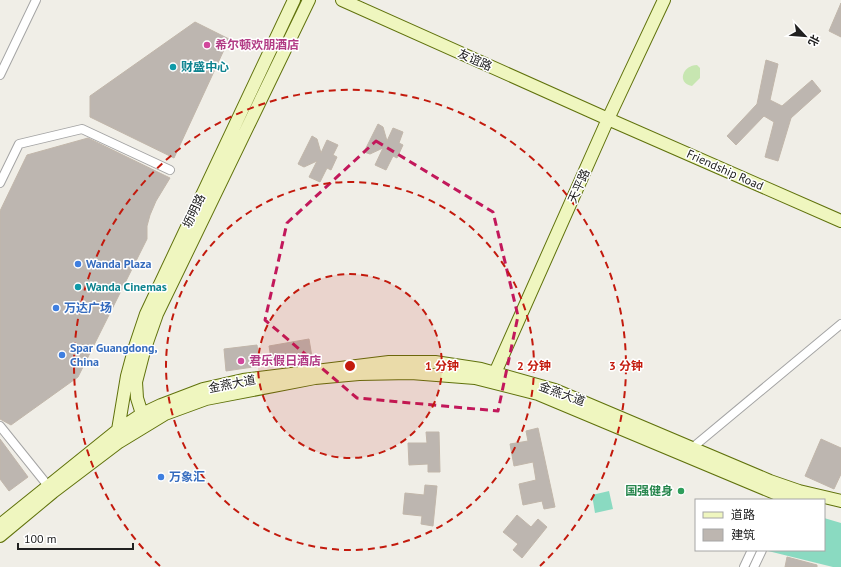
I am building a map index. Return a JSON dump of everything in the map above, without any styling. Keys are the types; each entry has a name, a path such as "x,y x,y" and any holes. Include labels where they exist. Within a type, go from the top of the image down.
{"main road":[{"name":"坜明路","path":"118,430 127,376 146,314 294,0"},
{"name":"坜明路","path":"142,414 137,398 136,382 144,351 157,314 309,0"},
{"name":"友谊路","path":"342,0 608,119"},
{"name":"天平路","path":"495,373 608,119 664,0"},
{"name":"Friendship Road","path":"608,119 841,221"},
{"name":"金燕大道","path":"0,525 118,430 142,414 161,405 203,389 243,380 389,362 435,362 481,369 555,390 770,481 799,491 841,501"},
{"name":"金燕大道","path":"0,536 53,492 119,442 165,414 206,399 315,378 359,374 411,373 475,378 538,394 780,497 796,499"},
{"path":"825,505 841,509"}],"street":[{"path":"0,75 36,0"},
{"path":"0,183 19,144 82,129 170,170"},
{"path":"692,448 841,324"},
{"path":"0,426 45,482"},
{"path":"744,567 752,551"},
{"path":"754,567 762,551"}],"highlighted area":[{"path":"376,141 493,212 518,316 498,411 357,398 265,320 287,223"}],"green space":[{"path":"697,65 700,68 700,78 692,86 684,81 683,74 688,68"},
{"path":"609,491 613,509 595,513 592,495"},
{"path":"825,518 841,523 841,567 833,567 768,551 825,551"}],"building":[{"path":"841,3 841,37 829,31"},
{"name":"财盛中心","path":"195,22 229,39 174,158 90,117 90,96"},
{"path":"766,60 778,64 770,100 782,106 812,80 821,91 791,118 778,161 765,157 774,122 764,116 736,145 727,136 757,104"},
{"path":"378,124 383,127 387,141 393,128 403,132 399,143 403,145 397,158 393,156 386,170 375,165 383,148 370,154 364,152"},
{"path":"312,136 317,139 321,153 327,140 338,145 333,155 337,157 331,170 327,168 320,182 309,177 317,161 304,167 298,164"},
{"name":"Wanda Plaza","path":"88,138 170,178 156,201 150,215 147,226 147,239 78,377 11,425 0,419 0,211 27,155"},
{"path":"309,339 312,357 272,364 269,346"},
{"path":"257,345 260,366 226,371 224,349"},
{"path":"538,428 555,507 544,509 542,501 523,505 519,484 536,480 533,462 514,466 510,444 528,441 526,431"},
{"path":"426,432 439,432 440,472 428,472 428,464 409,465 408,443 427,443"},
{"path":"0,439 28,477 9,491 0,479"},
{"path":"821,439 841,448 841,474 834,489 805,476"},
{"path":"425,485 437,486 433,526 421,524 422,516 403,514 405,493 424,495"},
{"path":"517,515 531,527 538,519 547,527 522,558 513,550 518,544 503,532"},
{"path":"787,557 817,565 817,567 785,567"}],"place":[{"name":"希尔顿欢朋酒店","path":"207,45"},
{"name":"财盛中心","path":"173,67"},
{"name":"Wanda Plaza","path":"78,264"},
{"name":"Wanda Cinemas","path":"78,287"},
{"name":"万达广场","path":"56,308"},
{"name":"Spar Guangdong, China","path":"62,355"},
{"name":"君乐假日酒店","path":"241,361"},
{"name":"万象汇","path":"161,477"},
{"name":"国强健身","path":"681,491"}]}
